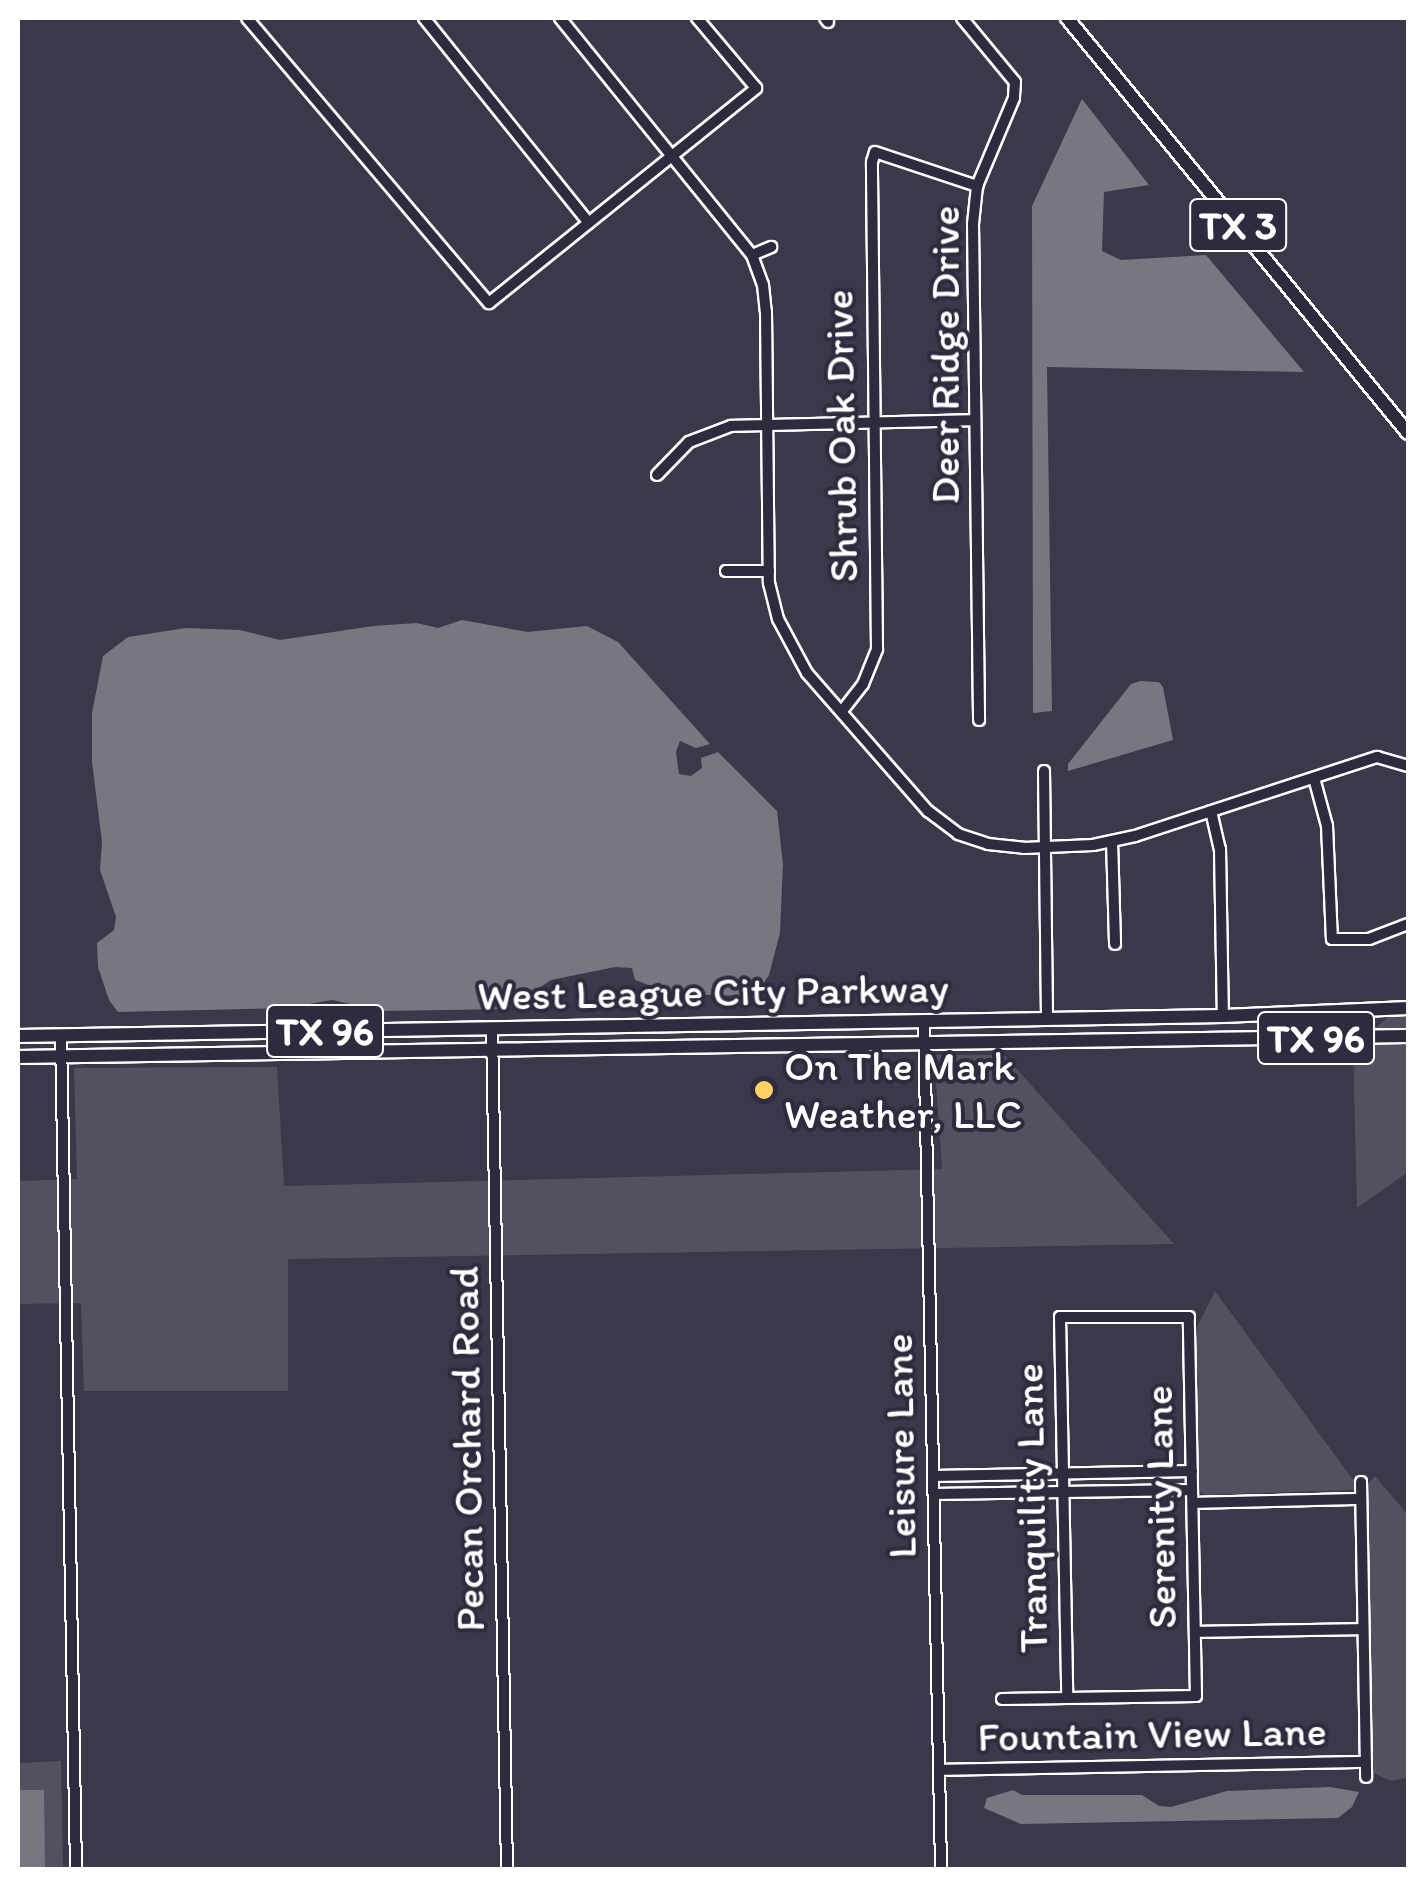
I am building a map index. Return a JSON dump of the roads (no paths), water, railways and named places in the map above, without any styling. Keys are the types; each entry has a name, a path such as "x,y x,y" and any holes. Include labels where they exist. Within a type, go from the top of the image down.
{"main road":[{"name":"TX 3","path":"1067,18 1408,433"},
{"name":"West League City Parkway","path":"18,1036 1223,1016 1408,1008"},
{"path":"1223,1016 1224,1039"},
{"name":"West League City Parkway","path":"18,1058 1408,1036"}],"street":[{"path":"247,18 490,303 756,88 697,18"},
{"path":"424,18 589,222"},
{"path":"560,18 752,255 763,285 766,312 768,571 785,633 807,672 928,811 958,834 988,844 1046,848 1112,841 1377,758 1408,766"},
{"name":"Deer Ridge Drive","path":"962,18 1015,82 1014,98 977,186 973,224 979,720"},
{"name":"Shrub Oak Drive","path":"842,711 863,684 877,649 870,190 876,152 977,186"},
{"path":"752,255 771,247"},
{"path":"658,475 689,442 731,426 767,422 975,420"},
{"path":"726,570 768,571"},
{"path":"1044,771 1047,1018"},
{"path":"1314,778 1327,826 1332,939 1369,939 1408,924"},
{"path":"1211,811 1220,848 1223,1016"},
{"path":"1112,841 1115,944"},
{"name":"Leisure Lane","path":"924,1020 941,1870"},
{"name":"Pecan Orchard Road","path":"492,1028 508,1870"},
{"path":"61,1035 76,1870"},
{"name":"Serenity Lane","path":"1060,1317 1189,1317 1195,1502 1196,1696 1067,1698"},
{"name":"Tranquility Lane","path":"1060,1317 1067,1698"},
{"path":"934,1476 1192,1471"},
{"path":"1360,1482 1366,1777"},
{"path":"934,1494 1192,1490"},
{"path":"1195,1502 1361,1498"},
{"path":"1196,1632 1363,1629"},
{"path":"1002,1699 1067,1698"},
{"name":"Fountain View Lane","path":"939,1770 1366,1762"}],"place":[{"name":"On The Mark Weather, LLC","path":"764,1090"}]}
